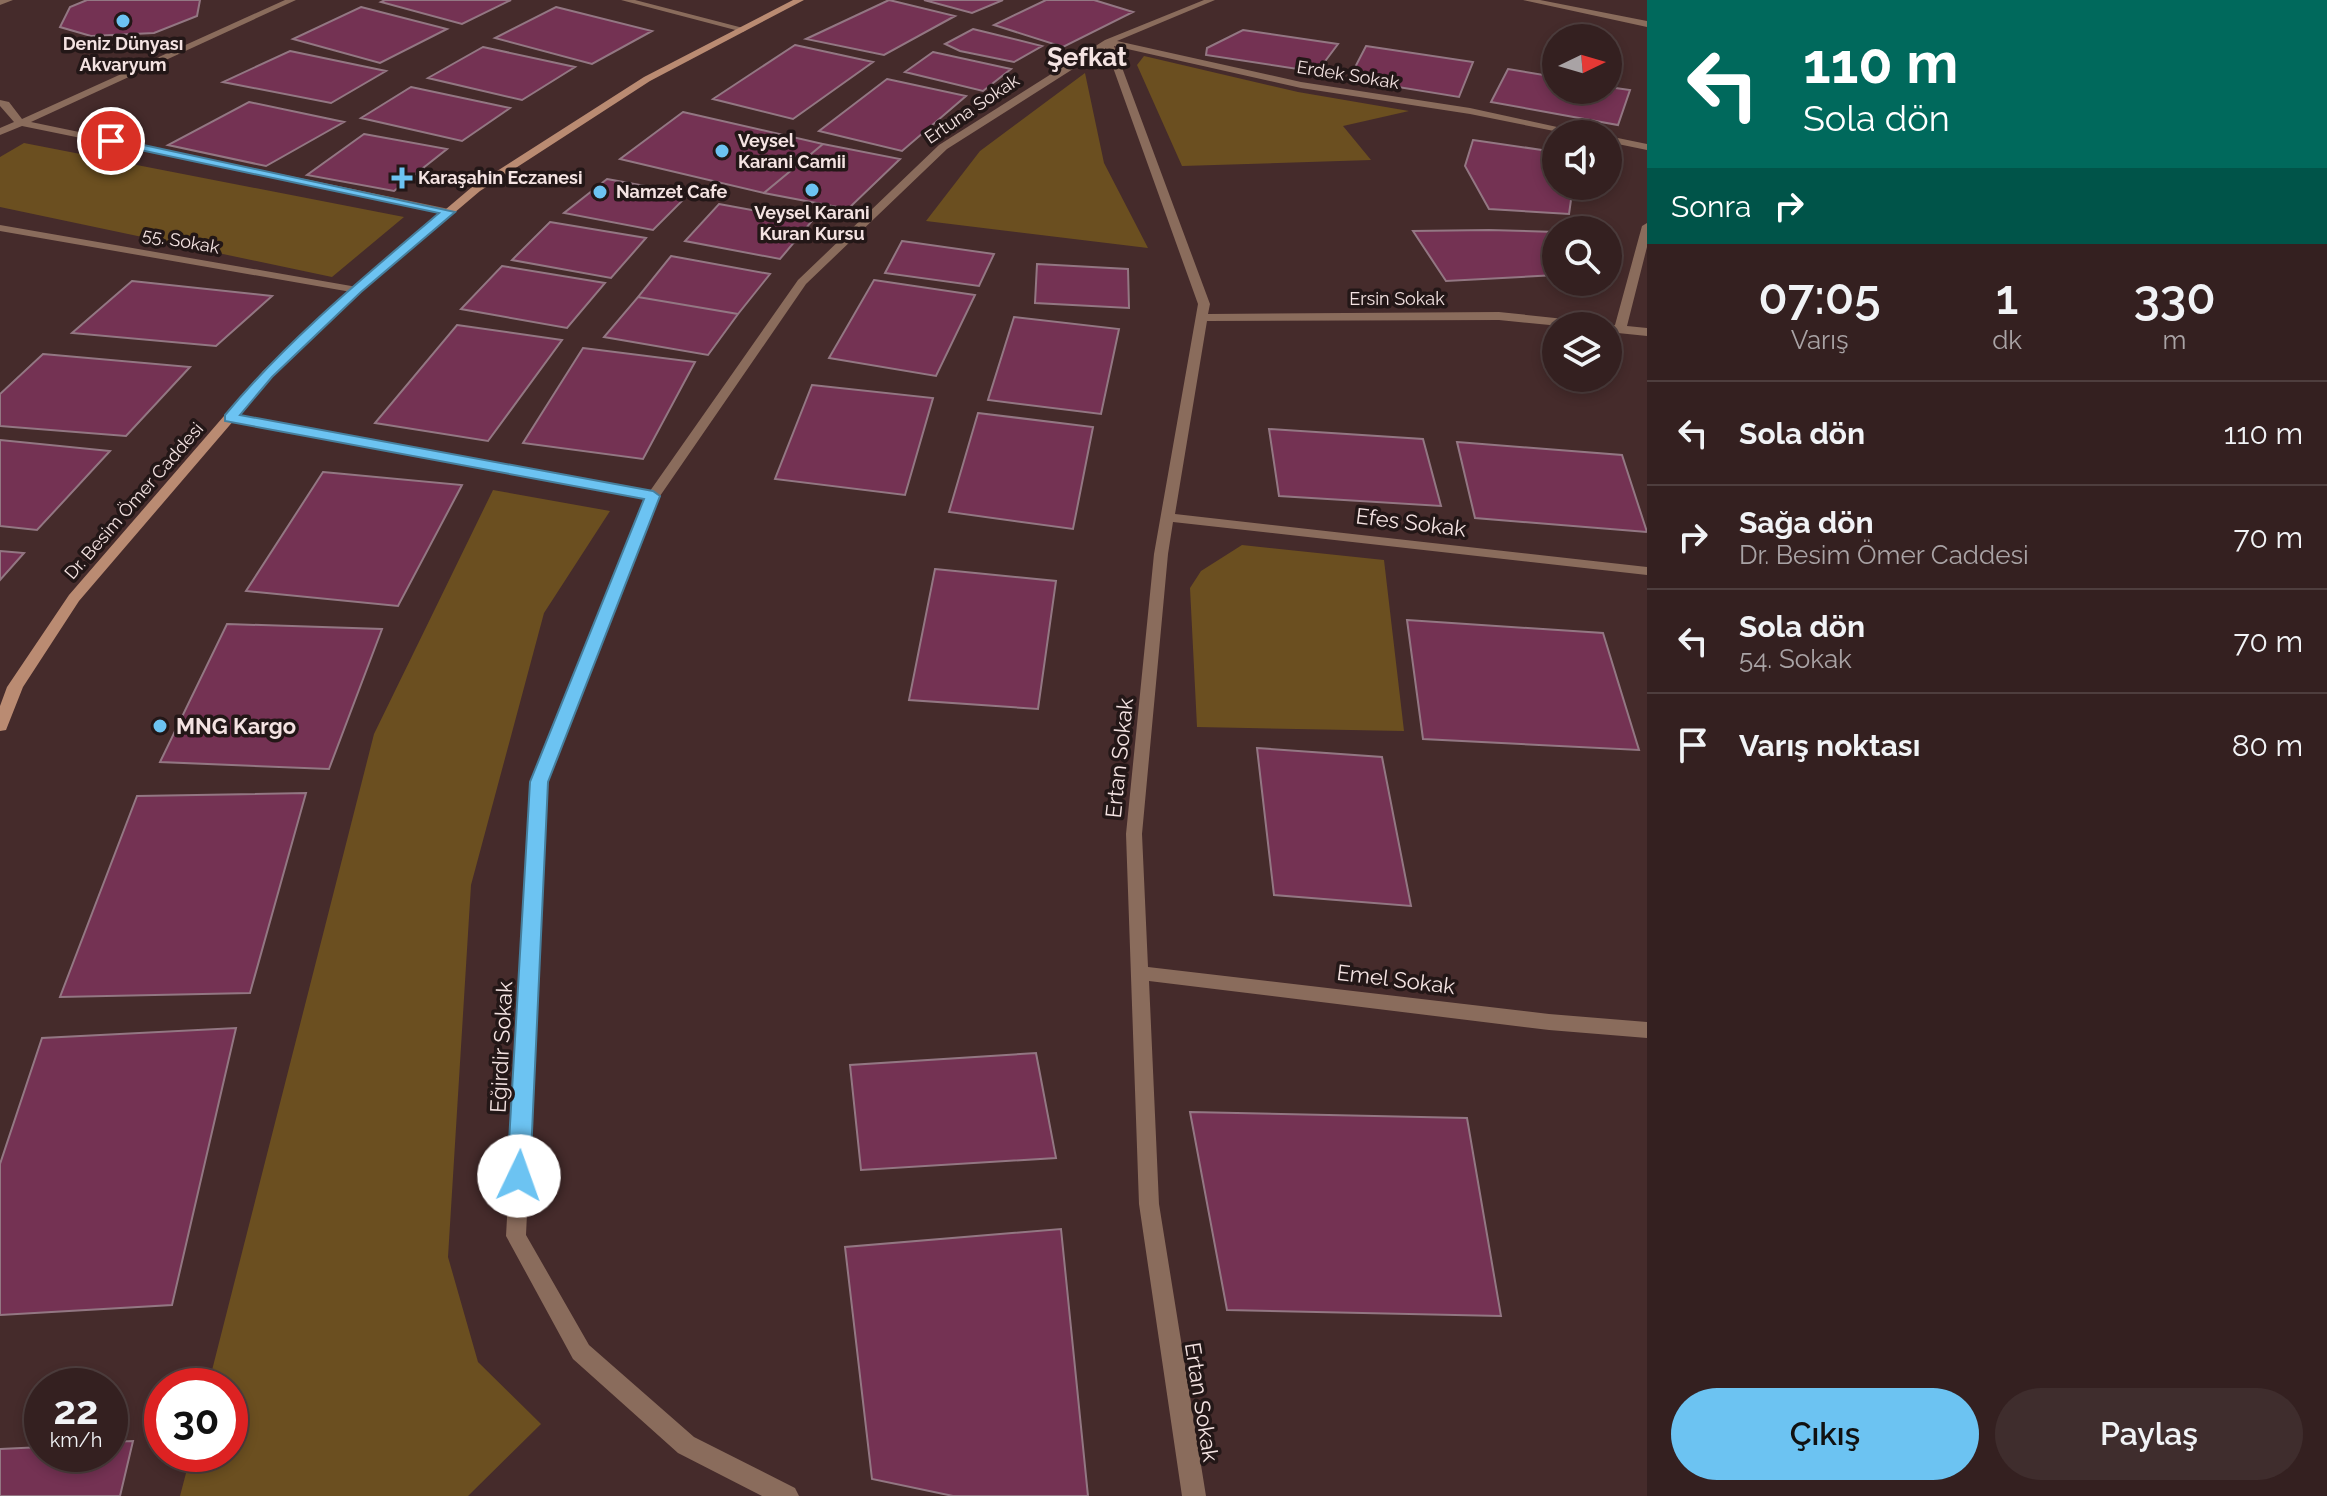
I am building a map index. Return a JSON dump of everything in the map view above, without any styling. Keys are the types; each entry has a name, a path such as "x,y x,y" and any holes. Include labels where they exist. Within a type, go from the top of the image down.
{"main road":[{"name":"Dr. Besim Ömer Caddesi","path":"0,726 8,687 74,598 267,374 357,290 476,189 647,79 800,0"}],"street":[{"path":"0,2 9,0"},
{"path":"0,132 292,0"},
{"path":"625,0 743,29"},
{"name":"Ertuna Sokak","path":"653,496 802,282 943,147 1108,42 1211,0"},
{"path":"1527,0 1647,24"},
{"name":"Erdek Sokak","path":"1108,42 1301,85 1542,126"},
{"name":"Ertan Sokak","path":"1108,42 1204,304 1161,554 1134,834 1149,1204 1194,1496"},
{"path":"0,103 6,104 19,122 449,212"},
{"path":"1622,142 1647,147"},
{"path":"1619,312 1647,226"},
{"name":"55. Sokak","path":"0,228 357,290"},
{"name":"Ersin Sokak","path":"1202,318 1499,316 1542,321"},
{"path":"1622,329 1647,332"},
{"path":"230,418 653,496"},
{"name":"Eğirdir Sokak","path":"653,496 539,782 516,1236 581,1352 686,1445 787,1496"},
{"name":"Efes Sokak","path":"1169,517 1647,571"},
{"name":"Emel Sokak","path":"1139,973 1549,1022 1647,1030"}],"shaded area":[{"path":"1144,56 1298,92 1409,111 1343,126 1371,160 1182,166 1137,65"},
{"path":"1085,73 1104,163 1148,248 926,221 980,151"},
{"path":"24,143 404,217 332,277 0,207 0,157"},
{"path":"493,490 610,511 544,613 471,885 448,1257 478,1362 541,1424 468,1496 180,1496 186,1472 248,1472 248,1368 213,1368 374,734"},
{"path":"1242,545 1384,560 1404,731 1197,727 1190,588 1201,571"}],"building":[{"name":"Deniz Dünyası Akvaryum","path":"87,0 200,0 197,16 154,33 91,36 60,27 70,7"},
{"path":"511,0 462,24 381,2"},
{"path":"889,0 955,16 884,55 806,39"},
{"path":"924,0 1003,0 972,13"},
{"path":"1046,0 1094,0 1133,12 1063,47 994,25"},
{"path":"361,7 447,29 380,63 293,39"},
{"path":"556,7 652,31 592,64 495,38"},
{"path":"973,29 1042,46 1014,62 960,51 945,44"},
{"path":"1243,30 1338,44 1317,72 1206,55 1207,48"},
{"path":"795,45 873,62 793,119 713,99"},
{"path":"1366,46 1473,62 1459,97 1349,79"},
{"path":"483,47 575,67 522,100 428,78"},
{"path":"290,51 386,71 331,103 223,82"},
{"path":"933,52 1011,69 983,91 905,72"},
{"path":"1508,69 1542,75 1542,104 1622,104 1622,89 1630,90 1620,120 1590,120 1491,102"},
{"path":"887,79 966,96 902,151 819,131"},
{"path":"411,87 510,108 462,141 361,118"},
{"path":"249,102 344,122 266,166 168,145"},
{"name":"Veysel Karani Camii","path":"683,112 823,144 764,193 620,159"},
{"path":"364,134 447,149 394,191 307,175"},
{"path":"1473,140 1542,150 1542,200 1571,200 1569,214 1489,209 1465,166"},
{"path":"823,144 900,159 848,209 764,193"},
{"path":"607,179 689,194 653,230 564,213"},
{"path":"719,204 812,221 780,259 685,241"},
{"path":"550,222 646,238 611,278 512,260"},
{"path":"1413,231 1542,232 1542,276 1446,281"},
{"path":"902,241 994,254 979,286 885,273"},
{"path":"671,256 770,274 738,314 638,297"},
{"path":"1037,264 1128,269 1129,308 1035,303"},
{"path":"502,266 605,283 567,328 461,309"},
{"path":"874,280 975,295 936,376 829,358"},
{"path":"132,281 272,296 216,346 72,333"},
{"path":"638,297 738,314 708,355 604,337"},
{"path":"1014,317 1119,329 1101,414 988,400"},
{"path":"457,325 562,340 488,441 375,423"},
{"path":"583,348 695,362 643,459 523,443"},
{"path":"43,354 190,367 126,436 0,426 0,394"},
{"path":"812,385 933,398 905,495 775,479"},
{"path":"978,413 1093,427 1073,529 949,512"},
{"path":"1269,429 1423,439 1441,506 1279,496"},
{"path":"0,440 110,451 37,530 0,526"},
{"path":"1457,442 1622,455 1647,532 1475,518"},
{"path":"323,472 462,485 398,606 246,591"},
{"path":"0,551 24,553 0,580"},
{"path":"935,569 1056,581 1038,709 909,700"},
{"path":"1407,620 1603,633 1639,750 1423,739"},
{"path":"227,624 382,629 329,769 160,762"},
{"path":"1257,748 1382,757 1411,906 1274,895"},
{"path":"306,793 250,993 60,997 137,796"},
{"path":"236,1028 172,1305 0,1315 0,1164 42,1038"},
{"path":"1036,1053 1056,1158 861,1170 850,1065"},
{"path":"1190,1112 1467,1118 1501,1316 1227,1310"},
{"path":"1061,1229 1088,1496 953,1496 872,1479 845,1247"},
{"path":"128,1441 133,1441 128,1462"},
{"path":"24,1448 24,1472 126,1472 120,1496 0,1496 0,1449"}],"place":[{"name":"Deniz Dünyası Akvaryum","path":"123,21"},
{"name":"Veysel Karani Camii","path":"722,151"},
{"name":"Karaşahin Eczanesi","path":"402,178"},
{"name":"Veysel Karani Kuran Kursu","path":"812,190"},
{"name":"Namzet Cafe","path":"600,192"},
{"name":"MNG Kargo","path":"160,726"}],"district":[{"name":"Şefkat","path":"1087,57"}],"route":[{"path":"111,141 449,212 357,290 267,374 230,418 653,496 539,782 519,1176"}]}
